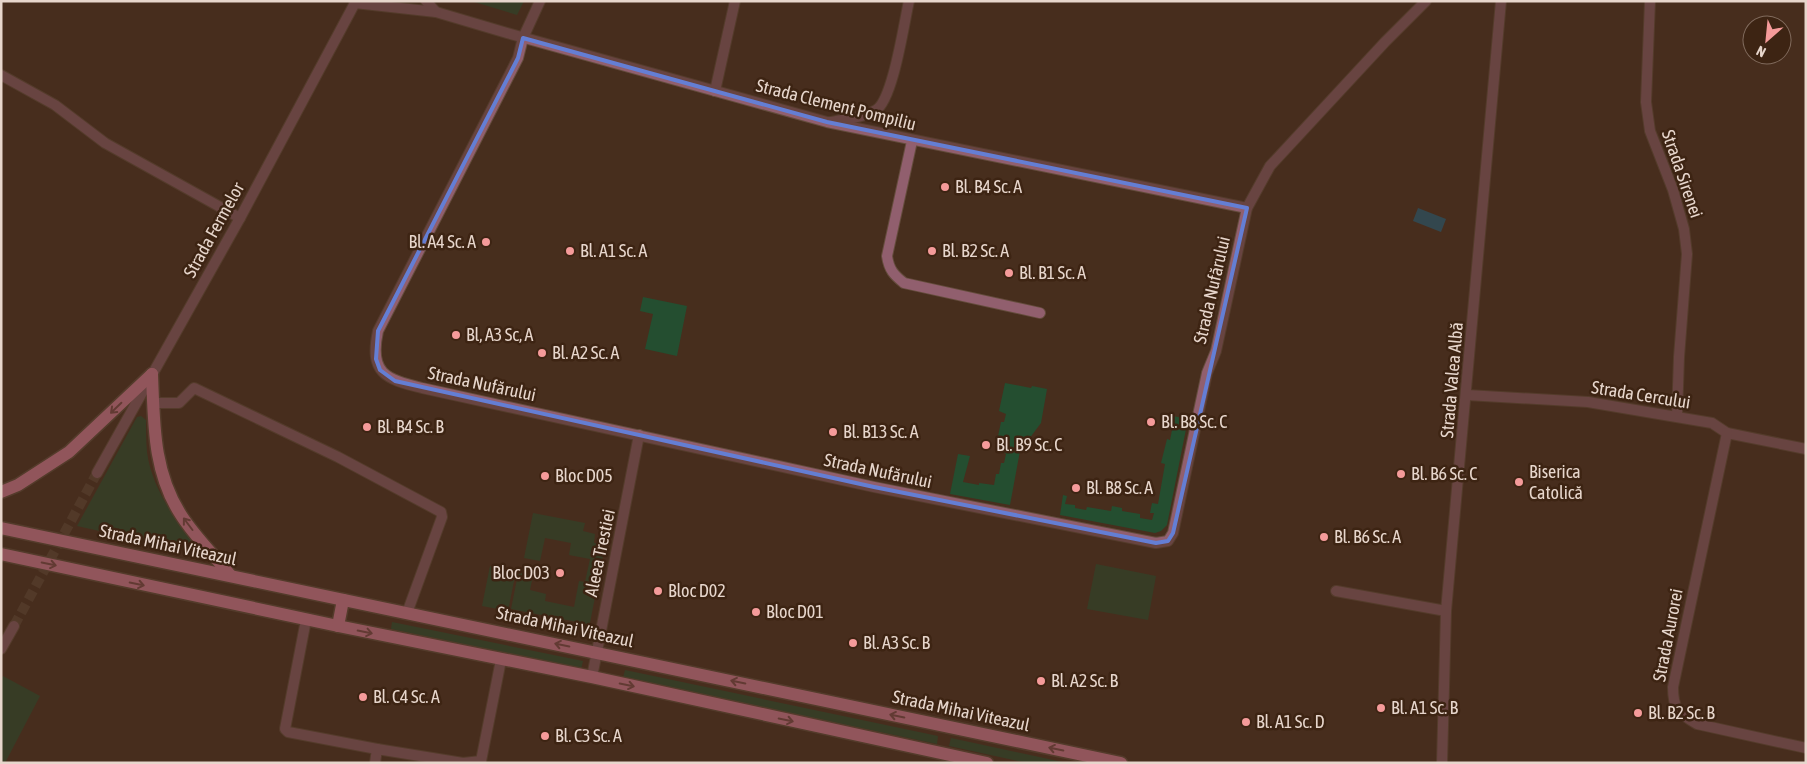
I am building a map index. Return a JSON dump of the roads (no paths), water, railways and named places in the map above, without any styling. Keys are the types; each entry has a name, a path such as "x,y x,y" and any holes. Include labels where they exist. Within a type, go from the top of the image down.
{"main road":[{"path":"152,374 158,460 172,499 190,527 230,575"},
{"path":"1,492 18,485 69,452 152,374"},
{"name":"Strada Mihai Viteazul","path":"1,528 1121,763"},
{"path":"1,554 987,763"},
{"path":"338,626 343,600"}],"street":[{"path":"426,1 436,12"},
{"name":"Strada Nufărului","path":"540,1 523,38 518,58 378,331 375,346 376,359 380,370 395,382 927,498 1156,543 1168,541 1172,533 1207,373 1216,351 1247,208 1270,166 1385,42 1426,1"},
{"path":"715,91 735,1"},
{"path":"827,122 861,116 877,110 886,96 892,79 909,1"},
{"name":"Strada Valea Albă","path":"1442,763 1446,611 1467,395 1501,1"},
{"name":"Strada Sirenei","path":"1650,1 1646,102 1650,131 1684,229 1687,254 1679,357 1677,416"},
{"name":"Strada Clement Pompiliu","path":"356,2 436,12 827,122 912,141 1247,208"},
{"name":"Strada Fermelor","path":"97,473 240,218 356,2"},
{"path":"1,75 55,105 105,143 240,218"},
{"path":"912,141 887,256 888,265 893,275 904,283 1040,313"},
{"path":"153,403 179,403 194,388 338,457 441,512 442,517 407,613"},
{"name":"Strada Cercului","path":"1467,395 1588,402 1677,416 1712,423 1727,432 1806,449"},
{"name":"Strada Aurorei","path":"1727,432 1673,687 1673,702 1682,715 1697,724 1806,748"},
{"name":"Aleea Trestiei","path":"592,678 639,435"},
{"path":"1336,591 1446,611"},
{"path":"306,620 285,729 288,732 377,749 463,762 482,761 501,660"},
{"path":"1,649 14,626"},
{"path":"375,763 377,749"}],"water":[{"path":"1418,208 1446,219 1441,232 1413,221"}],"tunnel":[{"path":"14,626 97,473"}],"place":[{"name":"Bl. B4 Sc. A","path":"945,187"},
{"name":"Bl. A4 Sc. A","path":"486,242"},
{"name":"Bl. A1 Sc. A","path":"570,251"},
{"name":"Bl. B2 Sc. A","path":"932,251"},
{"name":"Bl. B1 Sc. A","path":"1009,273"},
{"name":"Bl, A3 Sc, A","path":"456,335"},
{"name":"Bl. A2 Sc. A","path":"542,353"},
{"name":"Bl. B8 Sc. C","path":"1151,422"},
{"name":"Bl. B4 Sc. B","path":"367,427"},
{"name":"Bl. B13 Sc. A","path":"833,432"},
{"name":"Bl. B9 Sc. C","path":"986,445"},
{"name":"Bl. B6 Sc. C","path":"1401,474"},
{"name":"Bloc D05","path":"545,476"},
{"name":"Biserica Catolică","path":"1519,482"},
{"name":"Bl. B8 Sc. A","path":"1076,488"},
{"name":"Bl. B6 Sc. A","path":"1324,537"},
{"name":"Bloc D03","path":"560,573"},
{"name":"Bloc D02","path":"658,591"},
{"name":"Bloc D01","path":"756,612"},
{"name":"Bl. A3 Sc. B","path":"853,643"},
{"name":"Bl. A2 Sc. B","path":"1041,681"},
{"name":"Bl. C4 Sc. A","path":"363,697"},
{"name":"Bl. A1 Sc. B","path":"1381,708"},
{"name":"Bl. B2 Sc. B","path":"1638,713"},
{"name":"Bl. A1 Sc. D","path":"1246,722"},
{"name":"Bl. C3 Sc. A","path":"545,736"}]}
